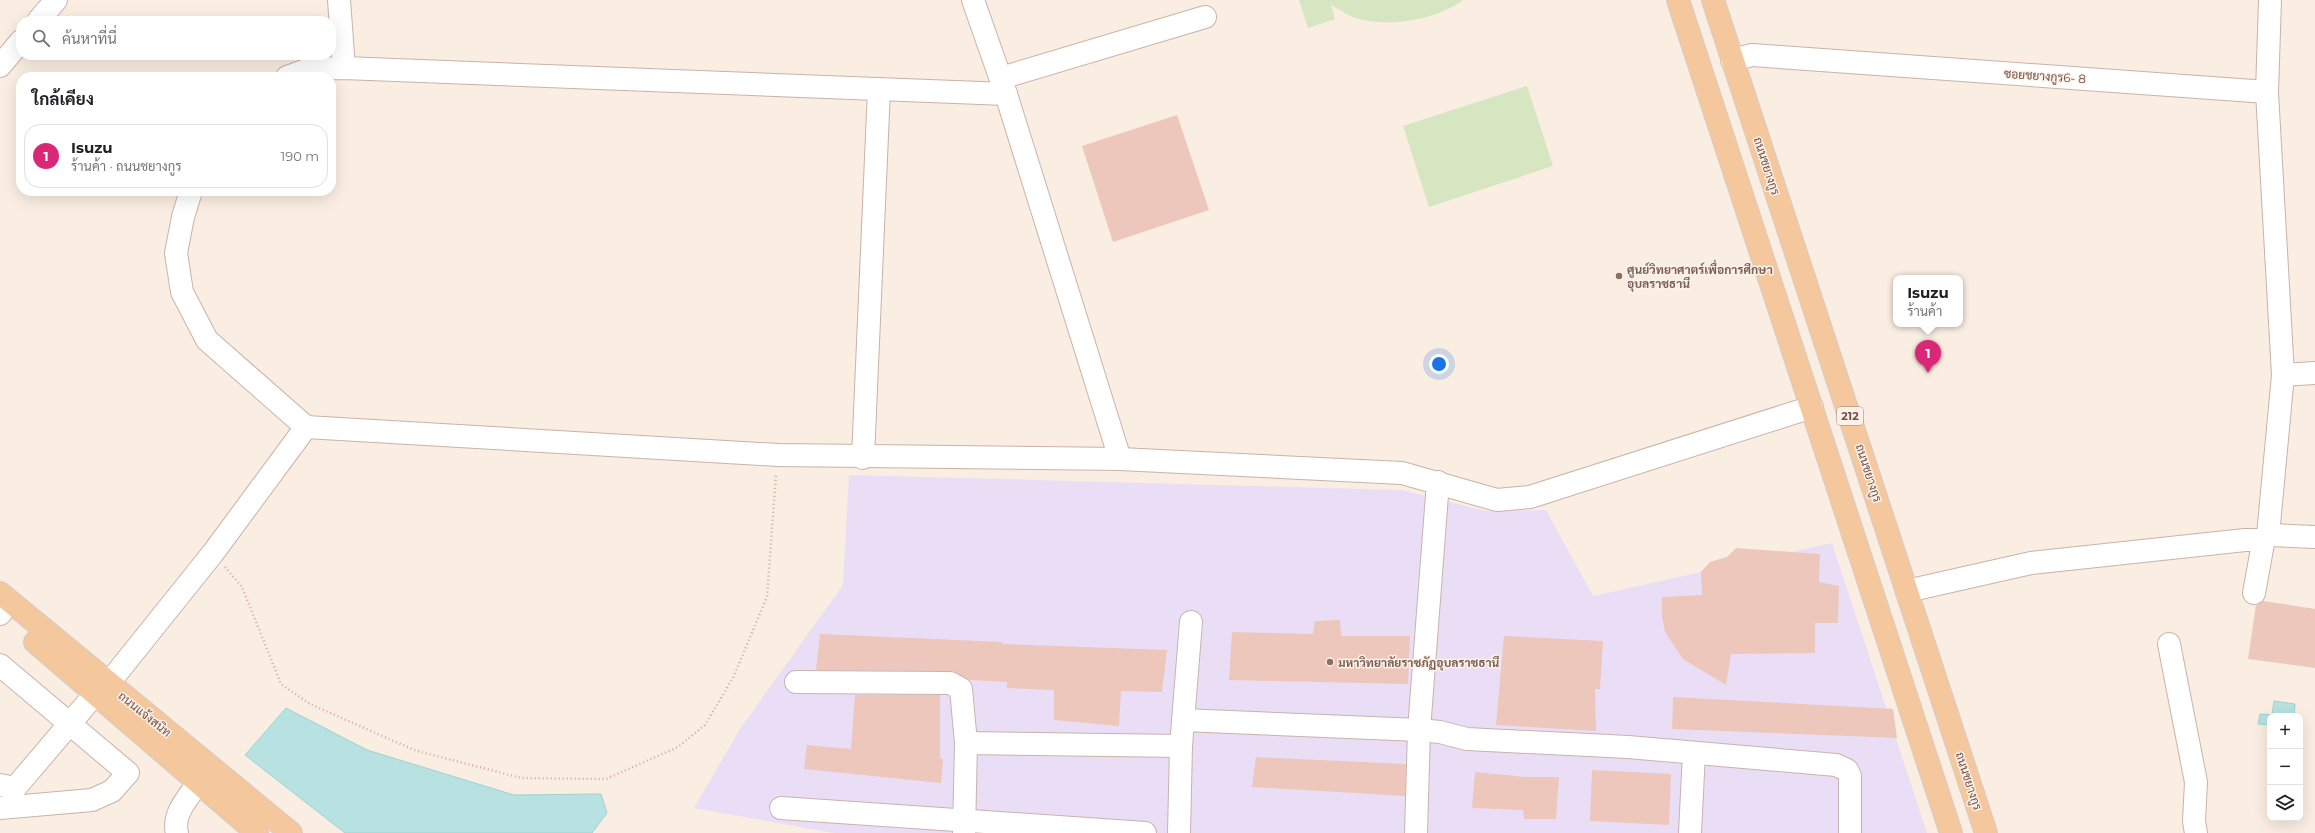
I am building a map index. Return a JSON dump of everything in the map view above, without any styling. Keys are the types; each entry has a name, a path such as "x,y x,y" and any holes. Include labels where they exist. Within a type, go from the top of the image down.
{"main road":[{"path":"1678,0 1951,833"},
{"name":"ถนนชยางกูร","path":"1713,0 1986,833"},
{"name":"ถนนแจ้งสนิท","path":"0,608 102,689 291,833"},
{"name":"ถนนแจ้งสนิท","path":"102,689 198,783 257,833"}],"street":[{"path":"42,16 56,0"},
{"path":"339,0 344,68"},
{"path":"973,0 1003,86 1120,459"},
{"path":"2254,593 2265,538 2283,375 2267,92 2270,0"},
{"path":"300,72 309,69 344,68 879,89 1003,86 1205,17"},
{"path":"0,66 16,47"},
{"name":"ซอยชยางกูร6- 8","path":"1732,60 1752,55 2267,92"},
{"path":"863,458 879,89"},
{"path":"189,196 183,217 176,253 182,292 208,340 306,427 778,455 863,458 1120,459 1402,473 1497,500 1530,497 1695,446 1812,407"},
{"path":"2283,375 2315,373"},
{"path":"0,665 70,724 128,773 120,783 104,796 92,800 0,807 8,787 70,724 102,689 213,553 306,427"},
{"path":"1416,833 1419,730 1438,482"},
{"path":"1907,591 2031,563 2265,538 2315,537"},
{"path":"1179,833 1181,746 1191,622"},
{"path":"2169,644 2196,782 2194,821 2196,833"},
{"path":"796,682 950,683 961,689 966,743 965,826"},
{"path":"1183,720 1419,730 1440,732 1468,738 1560,742 1842,767 1848,770 1850,776 1850,833"},
{"path":"966,743 1181,746"},
{"path":"1690,833 1694,753"},
{"path":"177,833 175,824 177,818 182,807 198,783"},
{"path":"781,808 965,826 1145,833"}],"path":[{"path":"213,553 242,587 281,684 310,704 414,750 521,778 606,779 678,747 705,725 733,678 767,597 778,455"}],"shaded area":[{"name":"มหาวิทยาลัยราชภัฏอุบลราชธานี","path":"849,475 1402,490 1486,511 1546,510 1593,596 1832,543 1927,833 834,833 694,808 740,729 843,585"}],"green space":[{"path":"1299,0 1463,0 1440,13 1399,22 1359,19 1331,5 1335,19 1308,28"},
{"path":"1527,86 1553,166 1429,207 1403,126"}],"water":[{"path":"2274,701 2295,704 2294,713 2272,713"},
{"path":"286,708 367,750 514,795 601,794 607,813 592,833 345,833 245,755"},
{"path":"2260,714 2267,715 2267,725 2258,724"}],"building":[{"path":"1177,115 1209,210 1113,242 1082,146"},
{"path":"1736,548 1820,554 1819,582 1839,586 1838,623 1815,623 1815,653 1731,654 1726,685 1683,659 1665,632 1662,616 1662,597 1702,595 1701,572 1710,562 1727,557"},
{"path":"2263,601 2315,609 2315,668 2248,659 2256,605"},
{"path":"1340,620 1341,636 1410,636 1408,684 1229,680 1232,632 1313,634 1315,621"},
{"path":"820,634 1002,642 1002,644 1167,650 1162,692 1121,691 1119,726 1054,720 1054,690 1007,688 1007,682 969,680 950,671 816,670"},
{"path":"1504,636 1603,641 1600,689 1595,689 1596,731 1496,725"},
{"path":"855,695 940,695 940,758 943,759 941,783 804,769 807,745 851,749"},
{"path":"1673,697 1893,709 1897,738 1672,729"},
{"path":"1256,757 1406,764 1405,796 1252,787"},
{"path":"1592,770 1671,774 1669,825 1590,821"},
{"path":"1475,772 1527,777 1559,777 1556,819 1524,819 1523,810 1472,808"}],"place":[{"name":"ศูนย์วิทยาศาตร์เพื่อการศึกษา อุบลราชธานี","path":"1619,276"},
{"name":"Isuzu","path":"1928,373"},
{"name":"มหาวิทยาลัยราชภัฏอุบลราชธานี","path":"1330,662"}]}
